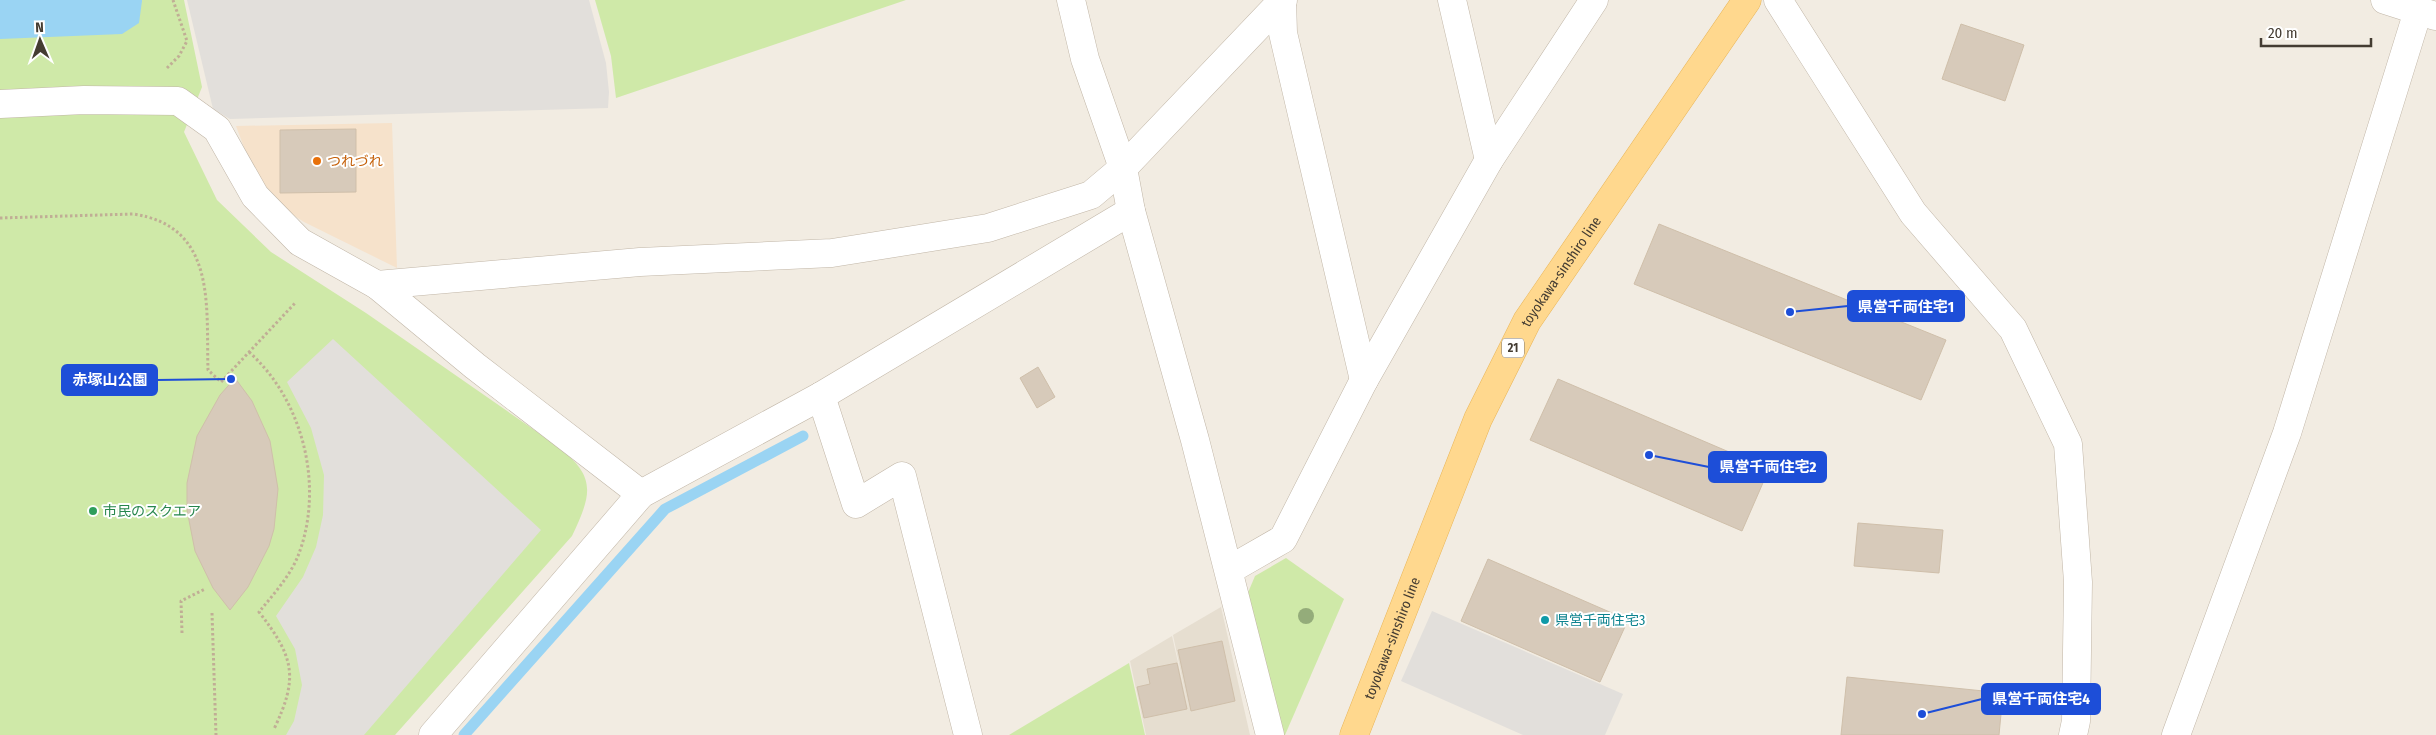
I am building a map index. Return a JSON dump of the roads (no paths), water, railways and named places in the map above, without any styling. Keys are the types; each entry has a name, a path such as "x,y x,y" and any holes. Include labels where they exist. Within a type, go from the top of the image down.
{"main road":[{"name":"toyokawa-sinshiro line","path":"1354,735 1478,418 1527,321 1747,0"}],"street":[{"path":"1071,0 1085,59 1123,168 1131,211 1229,570 1270,735"},
{"path":"377,285 640,262 832,253 988,228 1091,195 1123,168 1282,0"},
{"path":"1282,0 1283,34 1364,380"},
{"path":"1452,0 1488,160"},
{"path":"1229,570 1283,540 1364,380 1488,160 1594,0"},
{"path":"1778,0 1913,214 2013,329 2068,444 2078,582 2076,720 2073,735"},
{"path":"2176,735 2287,433 2427,14 2385,0"},
{"path":"0,104 84,100 178,101 217,129 256,196 300,242 377,285 475,366 641,494"},
{"path":"433,735 641,494 822,396 1131,211"},
{"path":"822,396 856,504 902,476 968,735"}],"water":[{"path":"0,0 142,1 139,23 122,34 0,39"}],"waterway":[{"path":"464,735 665,509 803,436"}],"place":[{"name":"つれづれ","path":"317,161"},
{"name":"県営千両住宅1","path":"1790,312"},
{"name":"赤塚山公園","path":"231,379"},
{"name":"県営千両住宅2","path":"1649,455"},
{"name":"市民のスクエア","path":"93,511"},
{"name":"県営千両住宅3","path":"1545,620"},
{"name":"県営千両住宅4","path":"1922,714"}]}
